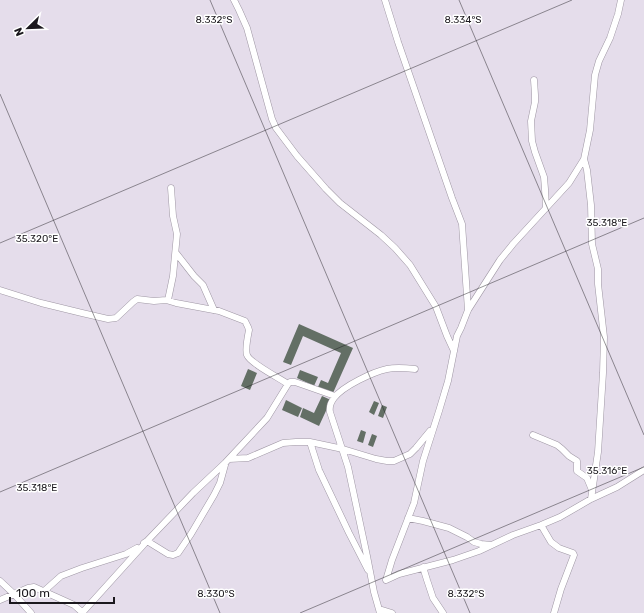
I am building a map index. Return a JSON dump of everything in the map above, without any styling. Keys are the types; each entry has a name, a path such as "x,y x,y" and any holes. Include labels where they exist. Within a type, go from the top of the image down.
{"street":[{"path":"234,0 247,28 272,120 276,128 297,156 326,189 340,203 381,235 410,265 436,307 454,350"},
{"path":"386,0 398,42 462,224 468,310"},
{"path":"621,0 610,38 599,61 595,75 590,130 584,158 569,183 508,249 468,310 457,336 448,381 423,460 414,503 386,580 399,574 453,560 480,551 513,535 560,517 591,499 617,487 644,470"},
{"path":"534,80 535,102 531,121 532,141 544,176 546,208"},
{"path":"584,158 591,205 592,244 598,269 598,284 604,337 598,452 591,499"},
{"path":"168,300 173,276 177,234 173,216 171,188"},
{"path":"176,253 203,285 214,310"},
{"path":"0,290 41,303 108,319 116,318 137,299 154,301 168,300 230,315 245,321 248,330 246,350 247,356 252,361 288,384"},
{"path":"392,613 379,611 356,502 343,450 329,408 335,396 368,375 387,369 415,369"},
{"path":"0,600 34,587 74,605 83,613 147,541 227,461 267,418 290,382 295,382 335,396"},
{"path":"227,461 248,458 283,443 310,442 376,459 394,461 410,454 434,427"},
{"path":"533,435 557,446 569,456 577,460 577,470 587,478 592,491"},
{"path":"310,442 322,476 348,533 371,576"},
{"path":"147,541 168,554 173,555 178,553 214,495 220,483 227,461"},
{"path":"408,518 449,528 474,542 493,545"},
{"path":"541,525 551,542 559,548 573,553 574,555 560,589 554,613"},
{"path":"43,592 61,576 130,553 147,541"},
{"path":"422,567 433,598 443,613"},
{"path":"0,581 31,613"}],"building":[{"path":"299,324 353,348 333,393 318,387 321,380 328,383 341,353 303,336 291,365 283,362"},
{"path":"248,369 257,373 250,390 241,386"},
{"path":"300,370 318,377 314,386 297,378"},
{"path":"322,396 331,400 319,426 300,417 303,408 314,413"},
{"path":"286,400 302,408 298,417 282,410"},
{"path":"374,401 379,403 374,415 369,412"},
{"path":"382,405 387,407 383,418 378,416"},
{"path":"361,430 366,432 363,443 357,441"},
{"path":"372,434 377,436 373,447 368,445"}]}
